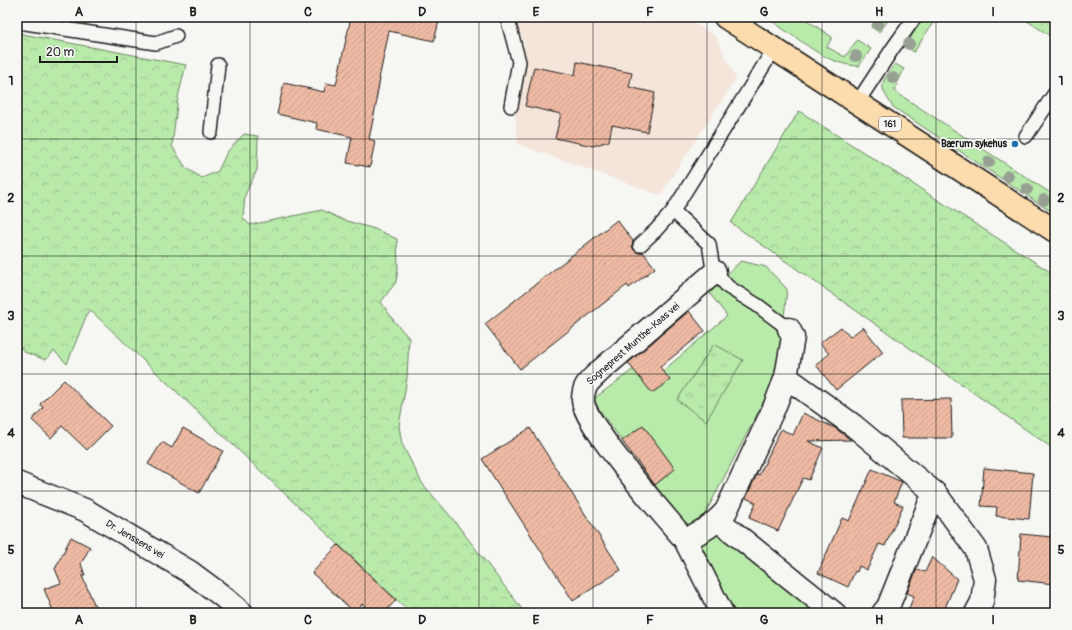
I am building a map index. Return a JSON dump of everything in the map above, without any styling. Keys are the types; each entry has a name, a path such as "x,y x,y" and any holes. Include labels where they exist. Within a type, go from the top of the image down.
{"main road":[{"name":"161","path":"725,17 1055,231"}],"street":[{"name":"Sogneprest Munthe-Kaas vei","path":"715,272 590,381 585,386 582,402 589,418 631,476 685,540 722,613"},
{"path":"685,540 703,531 718,520 726,511 774,408 786,377 793,338 789,329"},
{"path":"786,377 854,426 934,492 976,549 985,579 982,602 976,613"},
{"name":"Dr. Jenssens vei","path":"17,483 85,510 190,572 242,613"},
{"path":"883,613 888,607 934,492"},
{"path":"718,520 834,613"}],"lane":[{"path":"507,17 519,62 511,106"},
{"path":"857,104 915,17"},
{"path":"19,22 156,43 176,36"},
{"path":"640,245 673,211 774,49"},
{"path":"211,132 218,65"},
{"path":"1026,136 1055,93"},
{"path":"673,211 709,244 715,272 728,286 789,329"}],"shaded area":[{"path":"515,17 685,17 716,37 736,79 660,195 518,144 515,114 525,43 514,25"}],"green space":[{"path":"767,17 802,17 832,37 827,47 845,57 857,40 871,49 859,66 834,61 819,53"},
{"path":"878,17 891,17 879,32 871,27"},
{"path":"924,17 935,17 934,21 914,52 905,46"},
{"path":"1021,17 1055,17 1055,39"},
{"path":"17,33 186,65 178,97 172,146 186,168 202,178 218,171 227,152 244,134 258,136 257,170 245,195 243,218 250,225 322,210 343,220 375,229 397,239 398,268 396,282 381,302 394,321 409,338 407,378 399,426 402,444 422,483 452,518 525,613 411,613 89,309 67,364 54,351 46,360 24,352 17,343"},
{"path":"895,64 904,69 894,91 1055,196 1055,214 893,107 885,94 883,85 886,76"},
{"path":"799,111 1055,275 1055,450 731,223"},
{"path":"741,261 766,267 787,289 778,374 705,514 782,584 818,613 734,613 695,539 592,400 635,368 650,382 727,316 708,291"},
{"path":"714,344 743,360 706,421 677,400"}],"building":[{"path":"351,17 440,17 434,41 389,31 369,139 375,141 370,167 347,163 352,137 316,129 317,123 277,114 284,83 324,92 326,83 336,85"},
{"path":"577,62 632,73 629,87 655,93 647,132 612,125 609,141 593,146 555,138 561,114 525,106 534,67 575,75"},
{"path":"617,220 633,241 632,246 634,250 638,253 643,252 655,268 629,288 627,285 520,369 485,324"},
{"path":"689,311 705,331 660,367 670,380 652,393 628,363"},
{"path":"841,327 850,337 863,327 883,352 836,390 816,365 829,354 820,343"},
{"path":"64,380 111,426 87,450 62,426 51,438 32,420 43,408 40,404"},
{"path":"951,399 952,438 902,438 901,400"},
{"path":"803,413 835,428 851,440 808,441 823,448 809,480 803,478 778,531 749,518 756,503 746,498 781,429 793,435"},
{"path":"643,425 675,469 655,485 622,441"},
{"path":"183,428 223,451 199,493 148,464 162,442 172,448"},
{"path":"530,428 621,570 573,601 482,459"},
{"path":"984,468 1033,473 1029,519 996,516 997,507 981,506"},
{"path":"872,469 902,482 894,502 903,506 885,546 879,544 867,570 859,566 857,572 855,571 848,587 818,573 842,518 849,521"},
{"path":"1021,534 1052,537 1052,545 1055,546 1055,584 1018,580"},
{"path":"71,537 90,547 81,564 85,575 82,576 98,613 54,613 44,589 61,583 55,569"},
{"path":"338,545 396,600 384,613 372,613 362,604 354,612 312,573"},
{"path":"932,557 957,579 943,613 907,613 914,596 907,593 917,569 925,572"}],"place":[{"name":"Bærum sykehus","path":"1015,144"}]}
